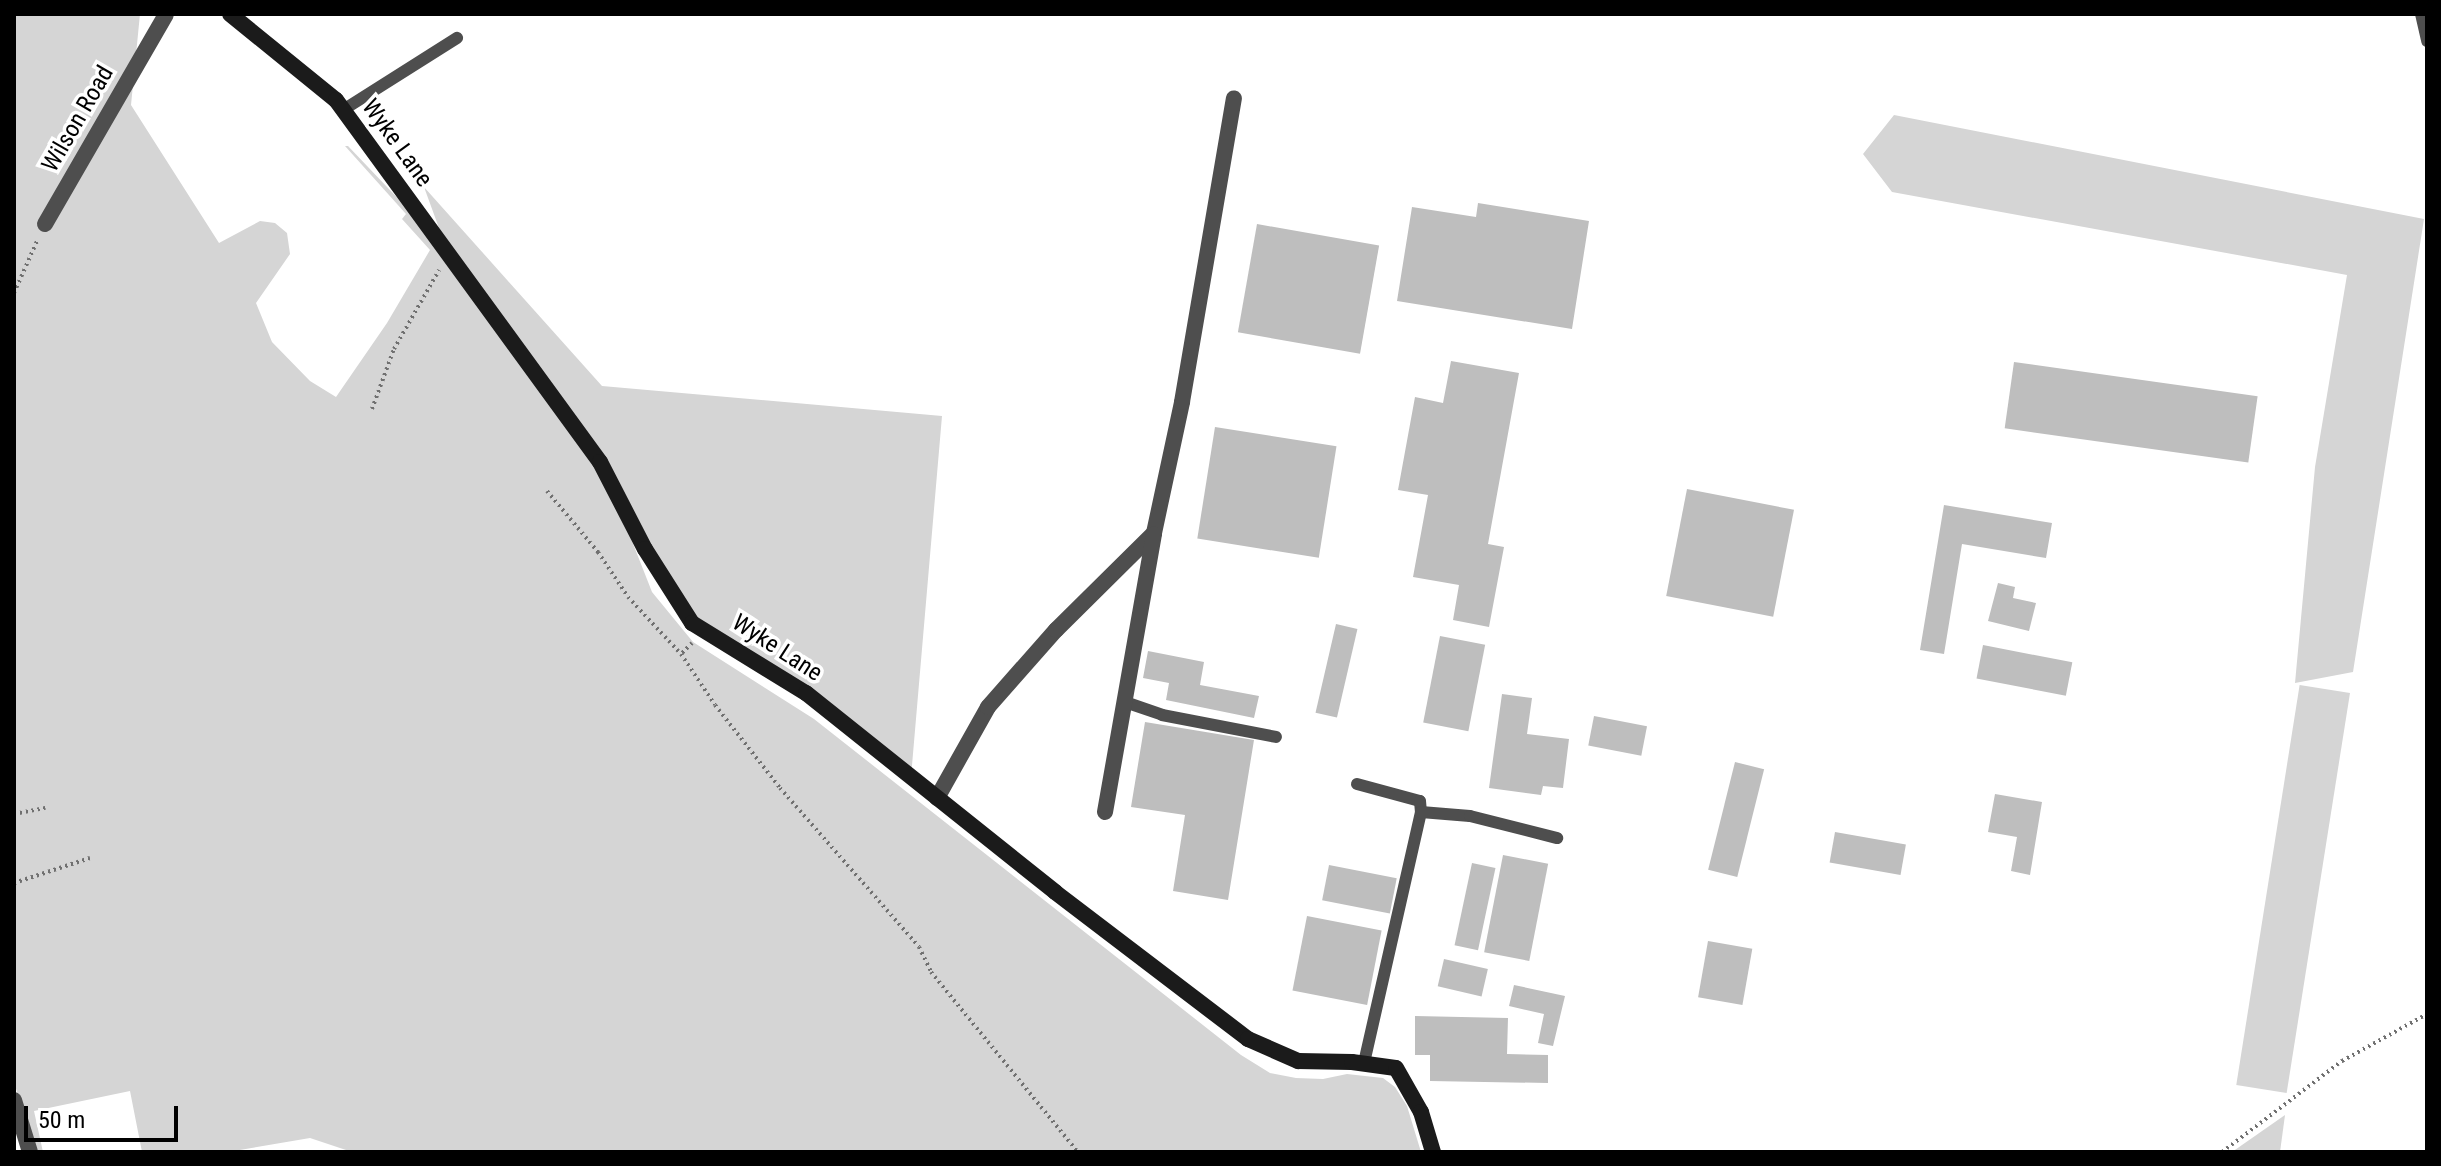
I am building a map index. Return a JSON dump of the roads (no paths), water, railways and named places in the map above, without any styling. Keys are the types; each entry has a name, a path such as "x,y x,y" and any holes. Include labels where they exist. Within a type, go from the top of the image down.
{"street":[{"name":"Wilson Road","path":"45,224 166,14"},
{"name":"Wyke Lane","path":"237,16 343,110 600,462 645,549 692,623 806,693 1248,1039 1298,1061 1364,1063 1396,1068 1421,1112 1433,1152"},
{"path":"1105,812 1154,533 1182,402 1234,98"},
{"path":"937,798 988,707 1056,630 1154,533"},
{"path":"14,1100 30,1152"}],"lane":[{"path":"2421,14 2427,41"},
{"path":"343,110 457,38"},
{"path":"1125,702 1162,715 1276,737"},
{"path":"1357,784 1420,801 1421,812 1364,1063"},
{"path":"1421,812 1470,816 1557,838"}]}
